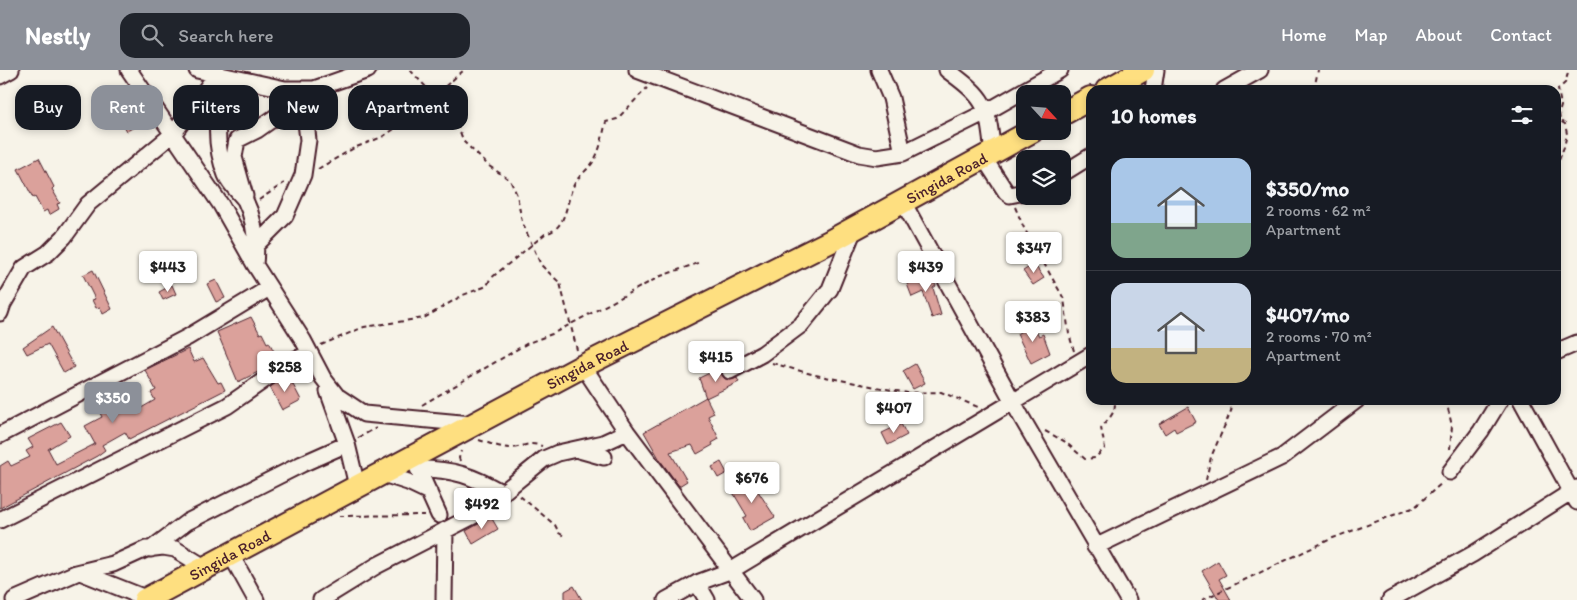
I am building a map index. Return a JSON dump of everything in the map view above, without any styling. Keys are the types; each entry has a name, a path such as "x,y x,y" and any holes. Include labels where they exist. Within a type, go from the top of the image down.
{"highway":[{"path":"1116,85 1143,70"},
{"path":"1071,109 1086,101"},
{"name":"Singida Road","path":"147,599 380,473 415,462 465,428 854,229 1017,140"}],"street":[{"path":"0,76 11,70"},
{"path":"129,70 174,133 222,206 269,288 310,353 323,378 347,444 357,486"},
{"path":"198,70 269,85"},
{"path":"329,85 368,70"},
{"path":"637,70 860,154 877,157 903,152 988,111 1060,70"},
{"path":"879,70 891,98 903,152"},
{"path":"948,70 980,97 988,111 989,156 1010,196 1016,194"},
{"path":"1154,85 1156,70"},
{"path":"1233,85 1260,70"},
{"path":"0,313 3,304 24,268 48,253 64,237 88,204 174,133 221,75"},
{"path":"221,75 216,124 219,153 227,177 244,200 248,209"},
{"path":"256,265 256,245 234,157 237,140 269,122"},
{"path":"256,245 285,216 303,175 308,140 307,130"},
{"path":"1071,168 1086,159"},
{"path":"903,202 1013,403 1095,547 1128,600"},
{"path":"730,371 753,358 800,325 830,289 854,229"},
{"path":"0,435 188,336 269,288"},
{"path":"1561,350 1577,343"},
{"path":"0,520 227,406 290,362 310,353"},
{"path":"666,600 697,583 732,570 1085,359"},
{"path":"583,366 627,432 754,600"},
{"path":"323,378 337,396 364,414 398,416 465,428"},
{"path":"1095,547 1282,457 1350,405"},
{"path":"1450,472 1481,432 1497,405"},
{"path":"1390,600 1575,494 1524,405"},
{"path":"321,600 376,566 475,515 507,491 544,459 558,453 603,443 627,432"},
{"path":"14,600 80,572 113,564 151,549 187,522 302,464 347,444"},
{"path":"577,450 604,457"},
{"path":"415,462 469,476 507,491"},
{"path":"415,462 439,514"},
{"path":"380,473 408,482 429,492"},
{"path":"444,600 445,530"},
{"path":"151,549 175,549 206,568"},
{"path":"231,555 256,600"},
{"path":"80,572 147,599"},
{"path":"697,583 707,600"}],"path":[{"path":"410,70 425,85"},
{"path":"447,85 464,70"},
{"path":"1315,85 1318,70"},
{"path":"1561,86 1570,70"},
{"path":"310,353 321,345 364,327 424,318 463,295 488,286 490,279 533,246 545,234 560,225 574,184 592,163 603,144 606,122 617,119 643,93 654,76"},
{"path":"1561,122 1565,124 1567,134 1561,153"},
{"path":"248,209 293,177 303,175 393,130"},
{"path":"459,130 464,142 490,166 510,180 517,195 522,222 541,265 560,283 583,366"},
{"path":"1010,196 1024,228 1064,299 1070,334 1085,359"},
{"path":"347,444 398,416 426,404 463,379 478,374 528,343 552,334 661,276 698,263"},
{"path":"753,358 815,375 907,393 941,392 994,414"},
{"path":"1023,420 1064,441 1085,459 1092,459 1106,448 1101,428 1109,420 1116,408 1115,405"},
{"path":"1201,496 1211,457 1232,411 1233,405"},
{"path":"1202,600 1333,538 1415,507 1441,484 1450,472 1452,426 1447,405"},
{"path":"465,428 474,438 494,445 512,448 530,442 558,453"},
{"path":"465,428 463,446 459,458 469,476"},
{"path":"507,491 555,525 559,533 564,536"},
{"path":"334,516 362,517 439,514"}],"building":[{"path":"39,158 60,203 57,204 59,209 49,215 47,210 43,212 35,197 33,198 18,169"},
{"path":"1034,264 1044,278 1033,285 1023,271"},
{"path":"93,270 112,309 103,314 100,307 96,308 92,300 95,299 83,275"},
{"path":"930,274 936,286 933,288 941,315 932,318 923,292 912,297 907,284"},
{"path":"216,280 225,298 216,302 207,284"},
{"path":"172,285 176,294 163,300 159,292"},
{"path":"251,317 260,334 262,333 267,343 269,342 278,359 262,370 238,382 217,332"},
{"path":"1032,323 1039,336 1043,334 1050,353 1031,363 1017,334"},
{"path":"52,327 74,367 64,373 48,344 27,354 23,347"},
{"path":"188,349 194,362 203,358 218,383 221,382 225,390 129,439 125,432 102,445 105,450 97,456 0,508 0,466 8,461 11,466 30,457 26,451 33,447 28,439 61,422 70,436 48,449 56,464 95,444 85,426 102,417 100,413 122,400 128,410 134,406 136,411 155,400 151,393 156,390 145,370"},
{"path":"915,364 925,383 913,389 903,371"},
{"path":"722,367 722,375 725,379 737,378 739,382 706,398 699,378"},
{"path":"288,375 301,400 282,410 270,387"},
{"path":"706,397 714,413 708,416 719,439 712,443 713,445 697,454 692,445 670,452 687,481 679,486 660,460 644,432"},
{"path":"1188,407 1196,422 1176,432 1174,428 1165,434 1159,424"},
{"path":"901,424 907,435 888,445 882,433"},
{"path":"721,462 727,473 718,478 712,467"},
{"path":"739,478 744,487 752,482 775,517 750,531 743,518 747,516 728,484"},
{"path":"491,517 498,529 473,544 466,531"},
{"path":"1218,561 1226,575 1219,579 1231,600 1219,600 1202,571"},
{"path":"574,586 582,600 565,600 565,591"}]}
